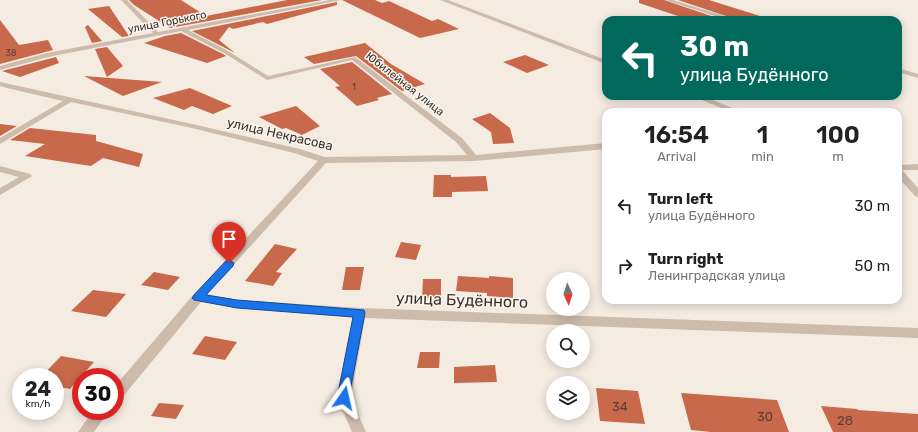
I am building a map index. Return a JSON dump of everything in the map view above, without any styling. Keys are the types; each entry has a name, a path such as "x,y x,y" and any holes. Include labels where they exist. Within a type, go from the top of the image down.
{"street":[{"path":"124,0 157,34"},
{"name":"улица Горького","path":"0,68 47,55 338,0"},
{"path":"443,0 602,60"},
{"path":"668,0 721,16"},
{"name":"Юбилейная улица","path":"181,29 226,52 267,78 353,58 459,140 474,158"},
{"path":"902,71 918,76"},
{"name":"улица Некрасова","path":"0,84 282,147 324,160 474,158 602,146"},
{"path":"0,142 70,100"},
{"path":"706,100 728,108"},
{"path":"124,385 198,298 324,160"},
{"path":"902,168 918,167"},
{"path":"0,169 27,176 0,192"},
{"path":"902,176 918,194"},
{"name":"улица Будённого","path":"198,298 237,304 360,313 918,333"},
{"path":"359,432 344,398 360,313"},
{"path":"85,432 95,420"}],"building":[{"path":"129,0 181,0 206,16 287,0 322,0 170,28 134,5"},
{"path":"342,0 375,0 382,3 389,1 432,21 438,19 459,29 420,38"},
{"path":"639,0 664,0 711,16 678,16 639,3"},
{"path":"678,0 709,0 760,16 726,16"},
{"path":"337,2 337,5 267,24 263,22 233,29 229,27 219,40 235,53 192,31"},
{"path":"109,6 129,36 122,37 88,9"},
{"path":"0,20 19,45 48,40 53,50 0,64"},
{"path":"88,25 102,41 92,43 85,27"},
{"path":"181,33 226,56 207,63 144,43 165,36"},
{"path":"365,43 391,64 425,84 402,91 356,56 314,64 304,57"},
{"path":"107,47 123,66 107,77 95,49"},
{"path":"525,55 549,65 527,73 503,62"},
{"path":"56,57 59,63 20,77 2,71"},
{"path":"352,62 392,94 377,98 379,100 357,106 335,87 340,86 320,69"},
{"path":"84,76 162,82 123,96"},
{"path":"190,88 232,106 213,114 192,106 184,110 153,98"},
{"path":"296,106 320,126 302,135 286,128 282,129 259,117"},
{"path":"490,113 510,128 514,143 493,144 491,132 472,119"},
{"path":"0,124 17,126 0,136"},
{"path":"30,128 96,135 96,141 143,154 139,167 103,158 91,166 25,156 45,144 10,140"},
{"path":"434,175 451,175 451,177 486,176 488,191 452,192 452,197 433,197"},
{"path":"401,242 421,245 416,260 395,257"},
{"path":"275,244 297,249 276,272 282,273 273,286 245,281"},
{"path":"346,267 364,267 360,290 342,290"},
{"path":"154,272 180,277 168,290 141,285"},
{"path":"458,276 513,278 513,298 487,296 487,293 456,291"},
{"path":"423,279 441,279 441,297 422,298"},
{"path":"93,290 126,294 106,317 71,311"},
{"path":"205,336 237,342 225,360 192,354"},
{"path":"420,352 440,352 439,368 417,368"},
{"path":"61,356 94,362 89,368 72,368 72,387 70,389 64,388 64,368 50,368"},
{"path":"495,365 497,382 454,383 454,367"},
{"path":"596,388 638,391 645,424 600,421"},
{"path":"681,393 777,400 789,432 711,432 691,430"},
{"path":"159,403 184,405 176,419 151,416"},
{"path":"821,406 918,414 918,432 833,432"}],"route":[{"path":"229,263 198,298 237,304 360,313 344,398"}]}
